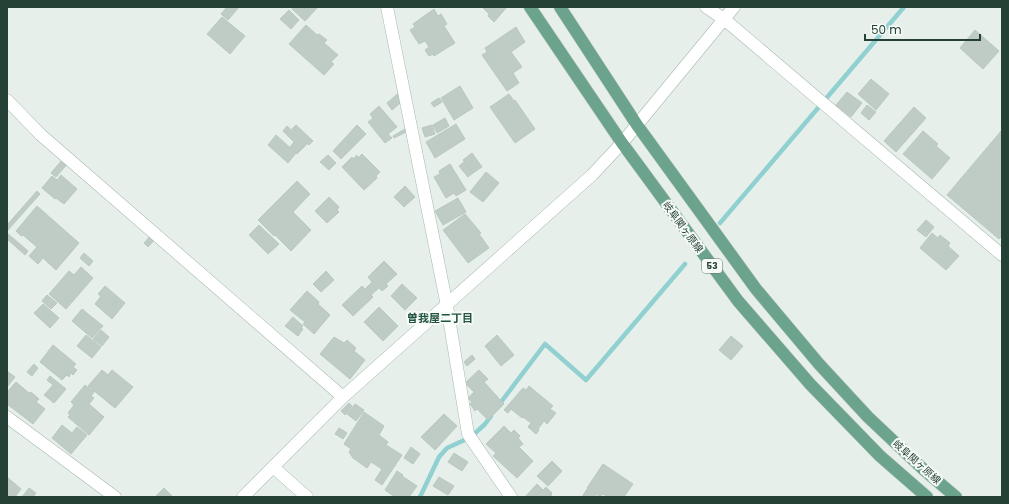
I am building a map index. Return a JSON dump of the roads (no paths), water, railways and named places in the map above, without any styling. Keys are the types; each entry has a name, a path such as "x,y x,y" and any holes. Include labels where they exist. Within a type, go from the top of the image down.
{"main road":[{"name":"岐阜関ヶ原線","path":"530,7 622,143 743,307 815,390 880,456 927,497"},
{"name":"岐阜関ヶ原線","path":"560,7 637,125 756,289 819,364 874,422 923,469 956,497"}],"street":[{"path":"387,7 447,306 468,434 511,497"},
{"path":"706,7 724,19 1002,255"},
{"path":"243,497 343,397 447,306 592,175 622,143 734,7"},
{"path":"7,100 41,135 343,397"},
{"path":"7,417 115,497"},
{"path":"272,467 307,497"}],"waterway":[{"path":"720,223 904,7"},
{"path":"498,406 545,344 586,380 685,264"},
{"path":"420,497 439,457 447,448 471,437 491,416"}],"district":[{"name":"曽我屋二丁目","path":"440,318"}]}
